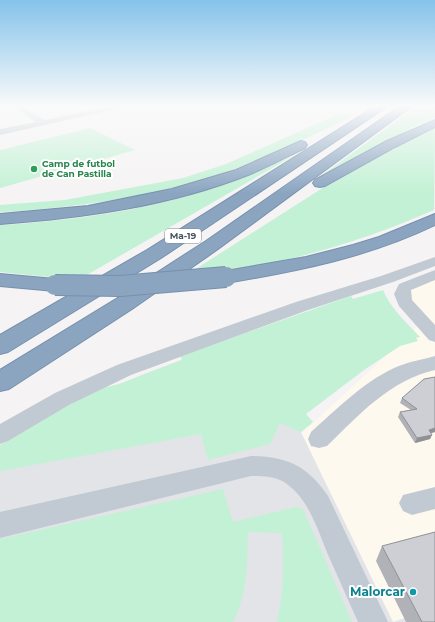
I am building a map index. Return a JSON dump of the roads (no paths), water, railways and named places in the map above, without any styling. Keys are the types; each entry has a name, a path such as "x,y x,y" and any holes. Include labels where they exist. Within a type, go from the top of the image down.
{"highway":[{"path":"0,219 79,212 113,207 196,188 247,170 321,135"},
{"name":"Ma-19","path":"0,346 154,254 336,135"},
{"name":"Ma-19","path":"0,382 124,304 212,245 366,135"},
{"path":"212,245 252,227 328,179 410,135"},
{"path":"0,280 55,285 120,286 226,277 305,263 345,252 378,242 435,219"}],"street":[{"path":"0,435 62,399 124,370 302,306 387,279 435,261"},
{"path":"435,275 405,287 402,294 405,302 435,336"},
{"path":"319,439 355,407 397,375 411,369 435,363"},
{"path":"0,524 251,466 263,465 279,468 300,479 311,491 319,504 373,622"}],"place":[{"name":"Camp de futbol de Can Pastilla","path":"34,169"},
{"name":"Malorcar","path":"413,592"}]}
